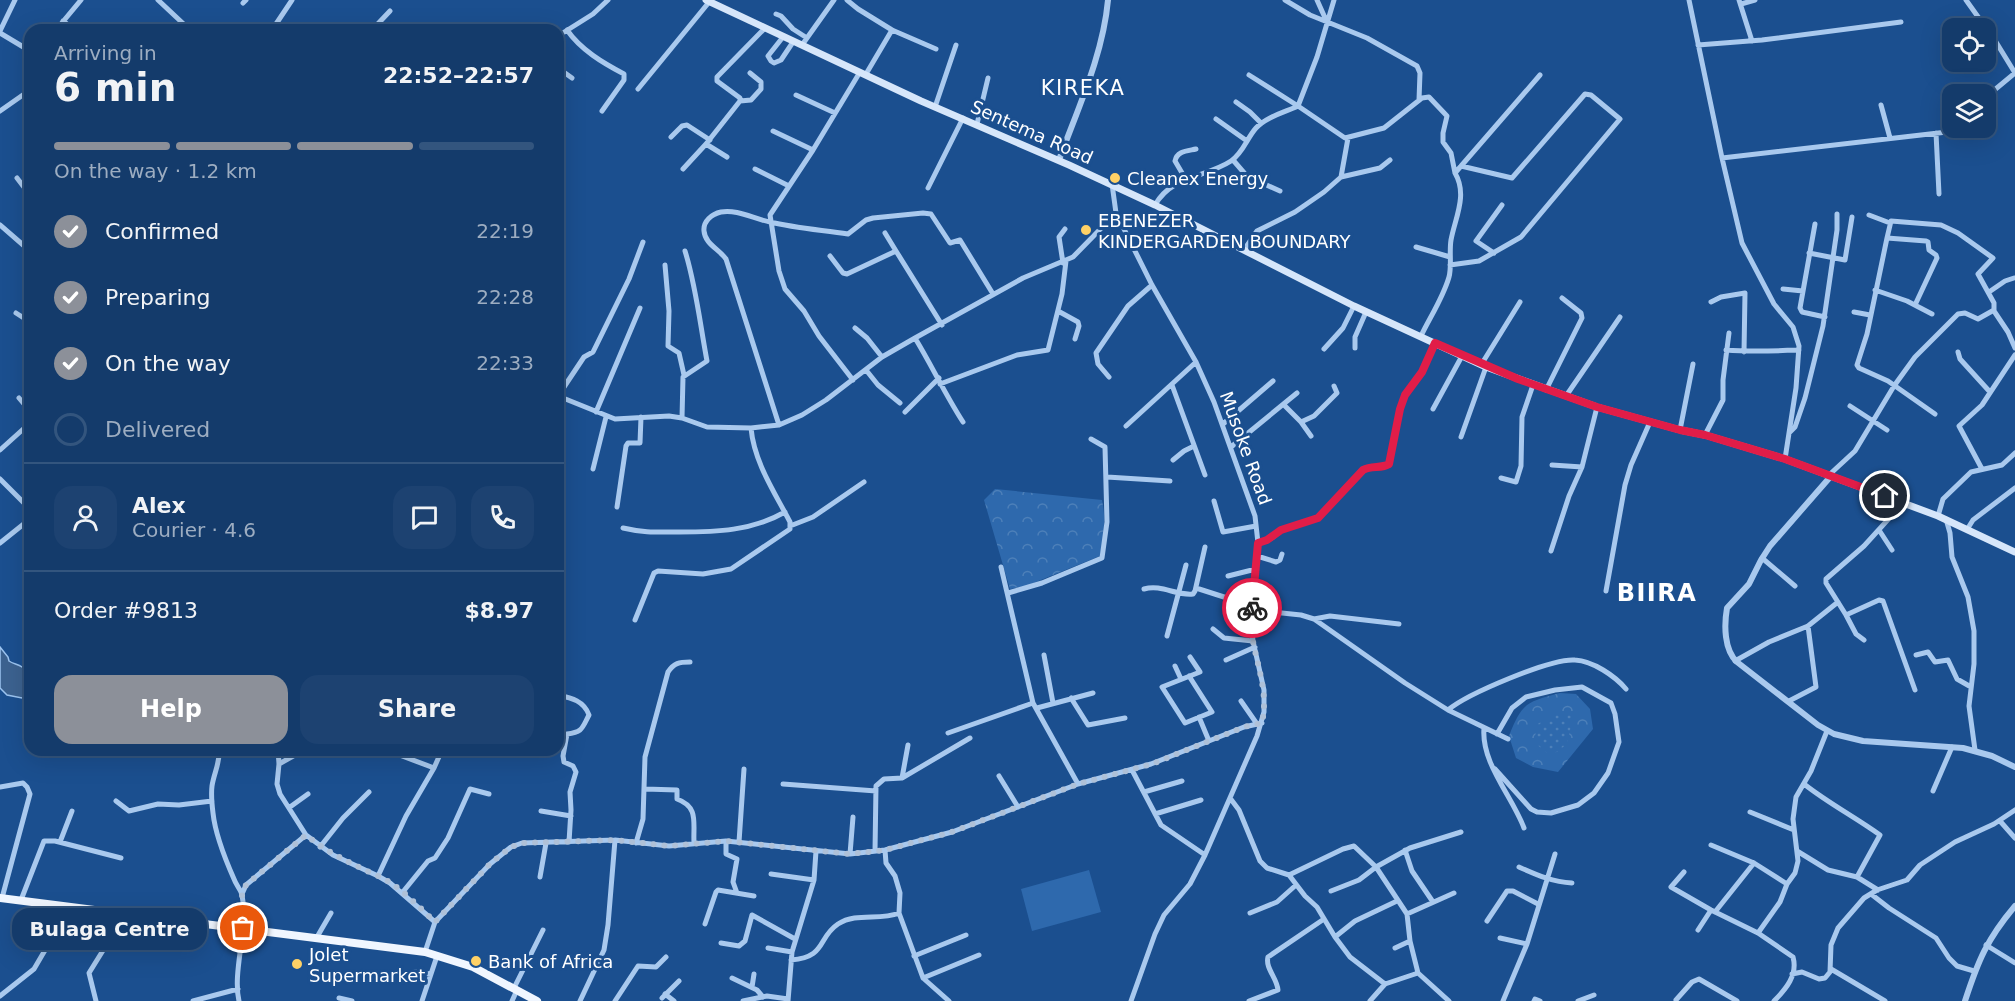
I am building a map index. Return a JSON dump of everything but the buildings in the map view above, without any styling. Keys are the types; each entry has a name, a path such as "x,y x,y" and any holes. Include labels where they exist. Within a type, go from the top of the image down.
{"main road":[{"name":"Sentema Road","path":"708,1 935,107 1112,184 1366,312 1484,366 1597,407 1705,435 1785,459 1946,519 2015,552"},
{"path":"1,898 425,952 473,967 537,1001"}],"street":[{"path":"15,0 0,33 24,48"},
{"path":"61,24 81,0"},
{"path":"158,0 184,24"},
{"path":"276,24 292,0"},
{"path":"564,32 593,14 608,0"},
{"path":"802,45 834,0"},
{"path":"847,0 892,30 936,49"},
{"path":"1059,160 1093,66 1104,27 1108,0"},
{"path":"1285,0 1310,15 1367,38 1420,68 1419,100"},
{"path":"1317,0 1326,21"},
{"path":"1155,205 1161,195 1185,178 1215,170 1233,160 1261,123 1298,106 1319,51 1334,0"},
{"path":"1689,0 1742,243 1774,304 1793,327 1799,350 1785,459"},
{"path":"1752,41 1740,2 1755,0"},
{"path":"1966,0 2015,73 1996,89"},
{"path":"638,89 708,1"},
{"path":"378,24 390,11"},
{"path":"776,14 807,38"},
{"path":"63,21 67,24"},
{"path":"1698,45 1752,41 1901,22"},
{"path":"740,101 717,81 717,77 765,28"},
{"path":"567,30 573,38 605,64 624,74 624,80 602,111"},
{"path":"853,380 819,336 804,310 785,289 779,271 771,223 772,210 892,30"},
{"path":"783,37 768,56 774,63 781,60 793,42"},
{"path":"935,107 956,45"},
{"path":"564,72 572,78"},
{"path":"683,169 708,142 740,101 751,100 761,89 761,82 750,73"},
{"path":"1249,75 1343,138 1384,128 1419,100 1429,97 1447,116 1443,142 1451,153 1460,185 1459,216 1451,242 1449,275 1422,336"},
{"path":"1455,173 1540,75"},
{"path":"977,124 988,78"},
{"path":"0,111 24,94"},
{"path":"1450,265 1475,263 1521,237 1620,119 1591,95 1585,94 1512,178 1461,166"},
{"path":"796,95 835,113"},
{"path":"1236,102 1261,123"},
{"path":"1881,105 1890,138"},
{"path":"928,188 963,118"},
{"path":"1216,119 1247,141"},
{"path":"671,137 682,126 687,125 727,157"},
{"path":"773,131 813,150"},
{"path":"1722,158 1942,132"},
{"path":"1936,133 1939,194"},
{"path":"1341,177 1348,138"},
{"path":"1185,178 1175,161 1176,156 1196,149"},
{"path":"1233,160 1252,182 1262,183 1280,191"},
{"path":"1244,250 1257,231 1294,212 1324,192 1341,177 1380,168 1390,160"},
{"path":"755,169 789,186"},
{"path":"16,178 24,188"},
{"name":"Musoke Road","path":"1112,184 1116,213 1152,285 1196,362 1231,447 1256,525 1258,543 1251,619 1264,690 1264,712 1230,798 1190,884 1164,915 1131,1001"},
{"path":"1494,253 1476,241 1502,205"},
{"path":"780,425 726,259 710,243 704,230 705,223 713,214 725,211 771,223 848,234 866,220 873,218 931,214 950,243 960,240 993,294"},
{"path":"564,399 615,419 661,416 682,418 703,427 752,428 780,425 802,415 882,357 915,338 1023,278 1065,262 1078,253 1116,213"},
{"path":"1790,432 1795,427 1805,398 1825,316 1837,230 1837,214"},
{"path":"1869,215 1890,223 1891,221 1927,222 1941,225 1958,233 1993,258 1978,274 1994,303 1994,311 2008,332 2015,348"},
{"path":"1809,253 1845,260 1852,217"},
{"path":"1890,223 1867,334 1857,365 1894,386 1935,414"},
{"path":"1815,224 1800,308 1802,312 1825,316"},
{"path":"0,225 24,246"},
{"path":"905,412 940,381 1017,355 1048,350 1058,311 1065,262 1059,237 1065,229"},
{"path":"885,233 942,325"},
{"path":"1887,238 1926,241 1929,250 1936,255 1937,258 1915,306"},
{"path":"564,387 584,357 596,346 629,279 643,242"},
{"path":"1416,248 1450,257"},
{"path":"684,375 707,361 696,305 694,280 685,251"},
{"path":"830,256 843,273 848,274 896,251"},
{"path":"665,265 669,311 668,346 679,352 684,375 682,418"},
{"path":"1989,292 2014,278"},
{"path":"1109,377 1098,364 1096,354 1128,306 1152,285"},
{"path":"1782,289 1803,291"},
{"path":"1875,290 1932,314"},
{"path":"1711,302 1721,297 1745,293 1744,352"},
{"path":"1546,390 1582,318 1581,314 1562,298"},
{"path":"1461,437 1484,366 1520,302"},
{"path":"1324,349 1344,328 1354,306"},
{"path":"596,412 640,308"},
{"path":"1058,311 1078,322 1075,339"},
{"path":"1994,311 1978,319 1965,313 1956,316 1915,357 1894,386 1855,451 1830,476 1782,532 1762,558 1749,584 1727,608 1727,641 1729,652 1735,661 1827,731 1863,741 1975,750 2015,767"},
{"path":"1354,348 1355,337 1366,312"},
{"path":"1854,312 1870,315"},
{"path":"16,313 24,318"},
{"path":"1566,396 1620,317"},
{"path":"855,328 867,338 882,357"},
{"path":"1705,435 1723,400 1729,333"},
{"path":"915,338 963,422"},
{"path":"1258,543 1267,540 1281,530 1318,518 1363,470 1372,466 1384,467 1389,464 1405,395 1422,372 1435,343"},
{"path":"1726,350 1744,352 1799,350"},
{"path":"1958,352 1960,359 1990,392"},
{"path":"1982,469 1959,426 1982,405 2015,355"},
{"path":"1433,409 1462,356"},
{"path":"1126,426 1196,362"},
{"path":"1680,430 1693,364"},
{"path":"866,370 878,386 900,404"},
{"path":"1222,424 1273,381"},
{"path":"1172,385 1205,475"},
{"path":"1501,478 1516,482 1521,466 1522,417 1533,385"},
{"path":"1301,422 1314,416 1337,393 1334,386"},
{"path":"1231,447 1297,393"},
{"path":"19,398 24,404"},
{"path":"1284,405 1311,436"},
{"path":"1850,406 1887,429"},
{"path":"1551,551 1569,496 1582,467 1597,407"},
{"path":"593,469 606,417"},
{"path":"617,507 626,446 628,443 640,443 641,417"},
{"path":"1606,591 1625,485 1650,422"},
{"path":"0,450 24,428"},
{"path":"752,428 752,442 756,455 790,526"},
{"path":"1008,593 1042,584 1102,558 1107,522 1105,447 1090,439"},
{"path":"1173,460 1194,446"},
{"path":"1938,516 1941,503 1946,495 1971,472 2002,465 2015,453"},
{"path":"1552,465 1582,467"},
{"path":"1107,477 1170,481"},
{"path":"0,479 24,503"},
{"path":"635,620 654,573 658,571 703,574 731,569 789,530 790,526 813,517 864,482"},
{"path":"1968,528 1979,514 2015,489"},
{"path":"1214,501 1223,532 1256,525"},
{"path":"1864,640 1856,634 1826,583 1826,577 1858,551 1903,503"},
{"path":"624,528 662,534 746,528 768,522 785,512"},
{"path":"1946,519 1952,557 1968,597 1974,631 1974,664 1969,706 1975,750"},
{"path":"0,543 24,524"},
{"path":"1879,530 1892,550"},
{"path":"1144,589 1158,587 1191,595 1196,588 1205,547"},
{"path":"1257,556 1276,562 1280,560 1282,554"},
{"path":"1762,558 1795,586"},
{"path":"1167,636 1186,565"},
{"path":"1001,567 1035,705 1078,784"},
{"path":"1228,576 1256,569"},
{"path":"1234,600 1236,587"},
{"path":"1196,588 1252,608 1314,619 1405,683 1448,710 1508,739"},
{"path":"1846,615 1880,600 1883,601 1915,690"},
{"path":"1735,661 1763,645 1808,626 1838,602"},
{"path":"1314,619 1326,616 1399,624"},
{"path":"1789,701 1816,687 1808,626"},
{"path":"1213,629 1224,638 1254,644"},
{"path":"1226,660 1254,644"},
{"path":"1916,655 1928,652 1935,662 1948,660 1957,679 1971,687"},
{"path":"1044,655 1053,703"},
{"path":"1189,676 1212,712 1185,723 1162,687 1181,679 1189,676 1200,672 1190,657"},
{"path":"1448,710 1467,697 1536,668 1563,660 1580,660 1589,664 1611,675 1626,689"},
{"path":"636,843 643,819 645,756 668,672 672,665 690,662"},
{"path":"1175,666 1181,679"},
{"path":"1495,769 1531,809 1551,813 1578,805 1594,793 1608,772 1619,742 1611,703 1582,687 1526,697 1512,708 1497,734"},
{"path":"948,733 1035,705 1092,693"},
{"path":"564,697 580,702 586,707 589,715 581,731 567,734 564,750"},
{"path":"1071,698 1088,725 1125,718"},
{"path":"425,952 435,922 490,864 511,847 522,843 615,840 669,846 726,841 850,854 885,850 952,832 1078,784 1170,758 1244,727 1259,724 1241,701"},
{"path":"1199,717 1209,741"},
{"path":"1484,728 1484,746 1524,828"},
{"path":"1758,933 1780,902 1797,867 1794,830 1796,797 1827,731"},
{"path":"875,851 876,791 879,781 902,778 970,738"},
{"path":"902,778 908,745"},
{"path":"1933,791 1952,747"},
{"path":"220,756 212,786 213,816 234,880 242,894"},
{"path":"278,756 277,784 280,794 306,835 320,847 378,876 402,893 435,922"},
{"path":"279,764 293,756"},
{"path":"402,756 434,768"},
{"path":"378,876 406,816 439,756"},
{"path":"563,756 564,762 573,766 576,772 570,792 569,842"},
{"path":"739,842 744,769"},
{"path":"1132,770 1161,825 1205,855"},
{"path":"999,776 1018,807"},
{"path":"1144,792 1182,781"},
{"path":"0,787 23,783 30,794 1,898"},
{"path":"783,784 876,791"},
{"path":"1804,784 1880,835 1857,877"},
{"path":"402,893 428,861 435,858 448,838 470,789 489,794"},
{"path":"645,789 677,790 677,799 688,803 693,809 694,843"},
{"path":"320,847 343,818 369,792"},
{"path":"290,807 308,794"},
{"path":"1230,798 1239,810 1260,861 1267,868 1289,875 1317,907 1350,957 1385,984"},
{"path":"1155,814 1201,800"},
{"path":"116,801 129,811 158,804 179,805 212,801"},
{"path":"1792,974 1802,972 1822,979 1828,975 1831,969 1830,947 1838,928 1864,898 1878,890 1907,880 1920,865 1955,842 2000,821 2015,810"},
{"path":"60,842 72,811"},
{"path":"541,811 571,816"},
{"path":"1750,812 1794,830"},
{"path":"850,854 853,817"},
{"path":"2000,821 2015,838"},
{"path":"1331,891 1359,880 1405,850 1461,832"},
{"path":"239,1001 243,928 242,894 246,885 306,835"},
{"path":"580,1001 604,950 615,840"},
{"path":"21,900 44,841 60,842 121,858"},
{"path":"726,841 726,854 737,859 733,882 737,893"},
{"path":"540,877 546,843"},
{"path":"1711,845 1754,863 1787,884"},
{"path":"1289,875 1354,846 1376,867 1407,914 1410,941 1418,973 1449,1001"},
{"path":"885,850 886,863 895,876 900,893 899,913 923,978 949,1001"},
{"path":"1405,850 1412,871 1433,902"},
{"path":"743,1001 763,997 788,1000 792,952 814,880 816,851"},
{"path":"1797,851 1828,870 1857,877 1878,890"},
{"path":"1503,1001 1527,944 1555,854"},
{"path":"1698,930 1754,863"},
{"path":"1519,867 1547,879 1572,883"},
{"path":"1684,872 1671,887 1758,933 1793,957 1792,974 1785,990 1774,1001"},
{"path":"771,874 814,880"},
{"path":"1250,913 1276,902 1296,885"},
{"path":"705,924 718,890 754,896"},
{"path":"1487,921 1509,890 1538,904"},
{"path":"1407,914 1454,893"},
{"path":"1871,894 1936,938 1957,966 1974,971"},
{"path":"1335,937 1355,921 1397,901"},
{"path":"0,996 34,969 58,928 62,905"},
{"path":"1965,1001 1974,971 1986,945 2015,906"},
{"path":"96,1001 89,973 107,944 113,912"},
{"path":"316,937 331,913"},
{"path":"791,960 806,957 817,951 831,930 847,920 855,917 887,917 899,913"},
{"path":"721,943 740,946 745,941 752,915 795,939"},
{"path":"1249,1001 1278,990 1267,964 1268,957 1324,919"},
{"path":"512,1001 515,989 543,930"},
{"path":"914,956 966,935"},
{"path":"1500,938 1527,944"},
{"path":"1395,948 1410,941"},
{"path":"1986,945 2015,963"},
{"path":"768,948 792,952"},
{"path":"923,978 979,955"},
{"path":"422,1001 437,956"},
{"path":"615,1001 638,966 656,967 666,957"},
{"path":"1831,969 1885,1001"},
{"path":"414,972 431,974"},
{"path":"1370,1001 1385,984 1418,973"},
{"path":"752,987 754,974"},
{"path":"732,978 757,990 763,997"},
{"path":"1676,1000 1692,982 1699,979 1737,1001"},
{"path":"674,1001 663,996 679,981"},
{"path":"193,1001 238,988"},
{"path":"1578,1001 1594,995"},
{"path":"339,998 352,1001"},
{"path":"1534,1001 1535,999 1540,1001"}],"green space":[{"path":"995,489 1102,500 1104,528 1100,556 1026,586 1010,589 984,500"},
{"path":"1560,693 1576,694 1590,709 1593,729 1558,772 1533,767 1516,758 1509,736 1522,710 1532,702"},
{"path":"1568,713 1573,717 1567,744 1551,756 1535,743 1536,725 1553,715"},
{"path":"1089,870 1101,912 1032,931 1021,889"}],"shaded area":[{"path":"0,647 9,661 24,669 24,696 22,698 7,695 0,688"}],"way so far":[{"path":"243,928 242,894 246,885 306,835 333,855 390,883 435,922 469,889 490,864 516,844 615,840 669,846 726,841 850,854 885,850 952,832 1078,784 1152,764 1244,727 1262,723 1264,690 1253,641 1252,608"}],"place":[{"name":"Cleanex Energy","path":"1115,178"},
{"name":"EBENEZER KINDERGARDEN BOUNDARY","path":"1086,230"},
{"name":"Bulaga Centre","path":"243,928"},
{"name":"Bank of Africa","path":"476,961"},
{"name":"Jolet Supermarket","path":"297,964"}],"district":[{"name":"KIREKA","path":"1083,88"},
{"name":"BIIRA","path":"1657,593"}],"route":[{"path":"1252,608 1258,543 1272,538 1281,530 1318,518 1363,470 1372,466 1384,467 1389,464 1405,395 1422,372 1435,343 1533,385 1597,407 1705,435 1785,459 1885,496"}]}
